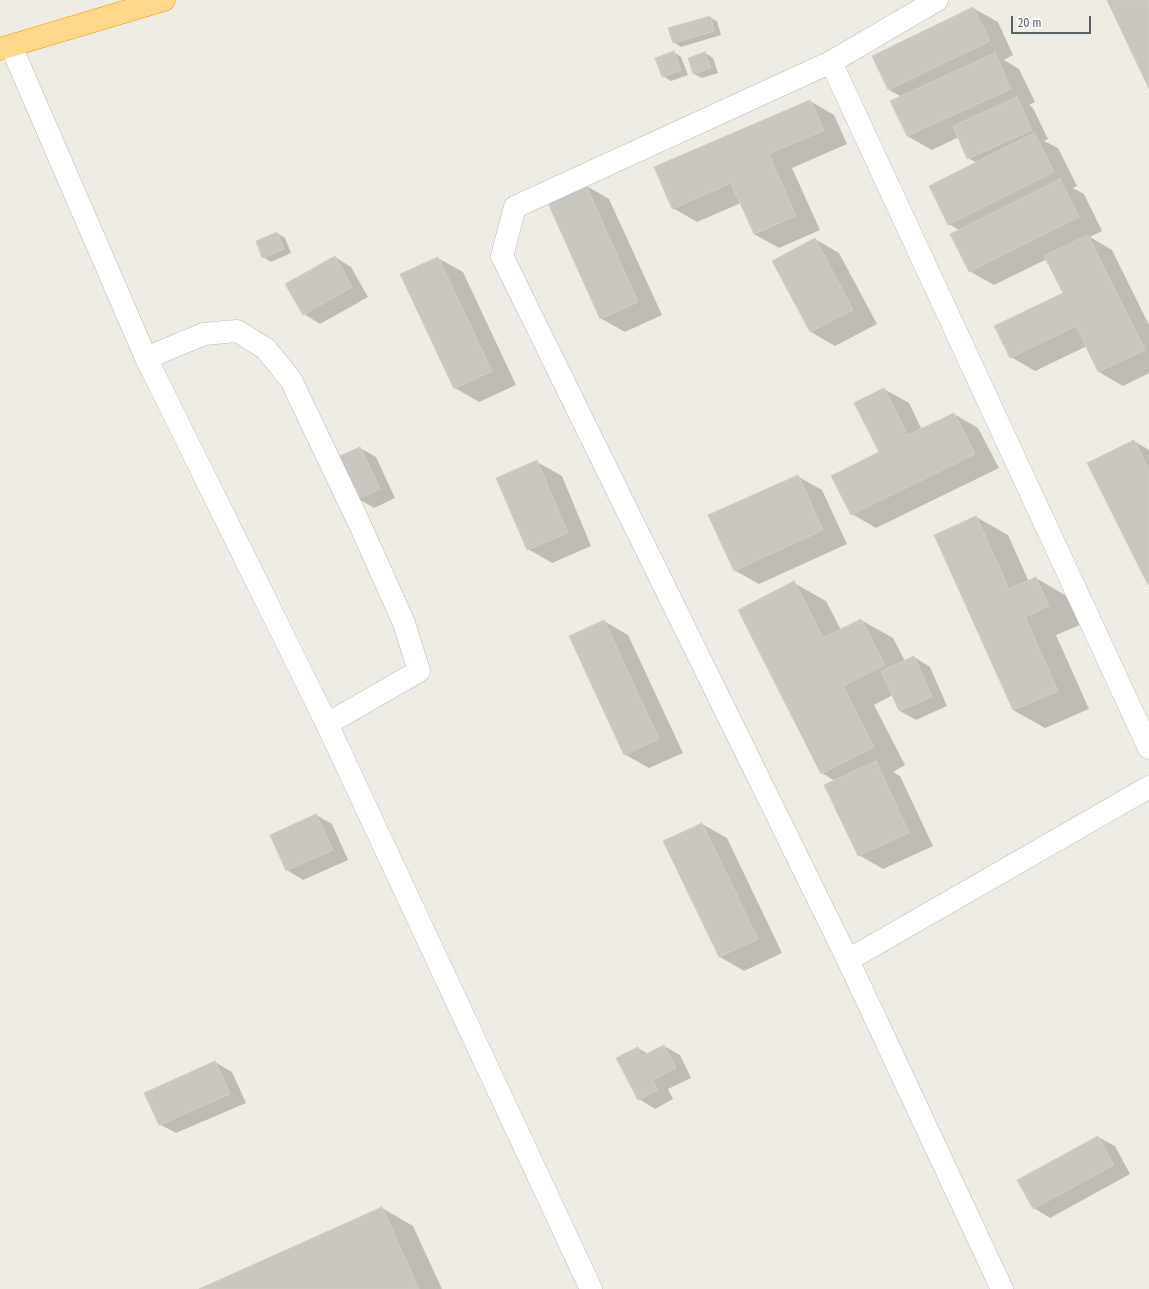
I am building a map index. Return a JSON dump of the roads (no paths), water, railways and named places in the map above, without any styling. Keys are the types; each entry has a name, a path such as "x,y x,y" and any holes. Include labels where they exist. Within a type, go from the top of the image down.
{"highway":[{"path":"6,48 164,0"}],"street":[{"path":"937,0 831,62 515,207 502,256 848,960 1002,1289"},
{"path":"6,48 146,358 327,724 591,1289"},
{"path":"831,62 1149,748"},
{"path":"146,358 204,334 237,331 266,349 291,380 360,525 404,623 419,671 327,724"},
{"path":"848,960 1149,787"}]}
